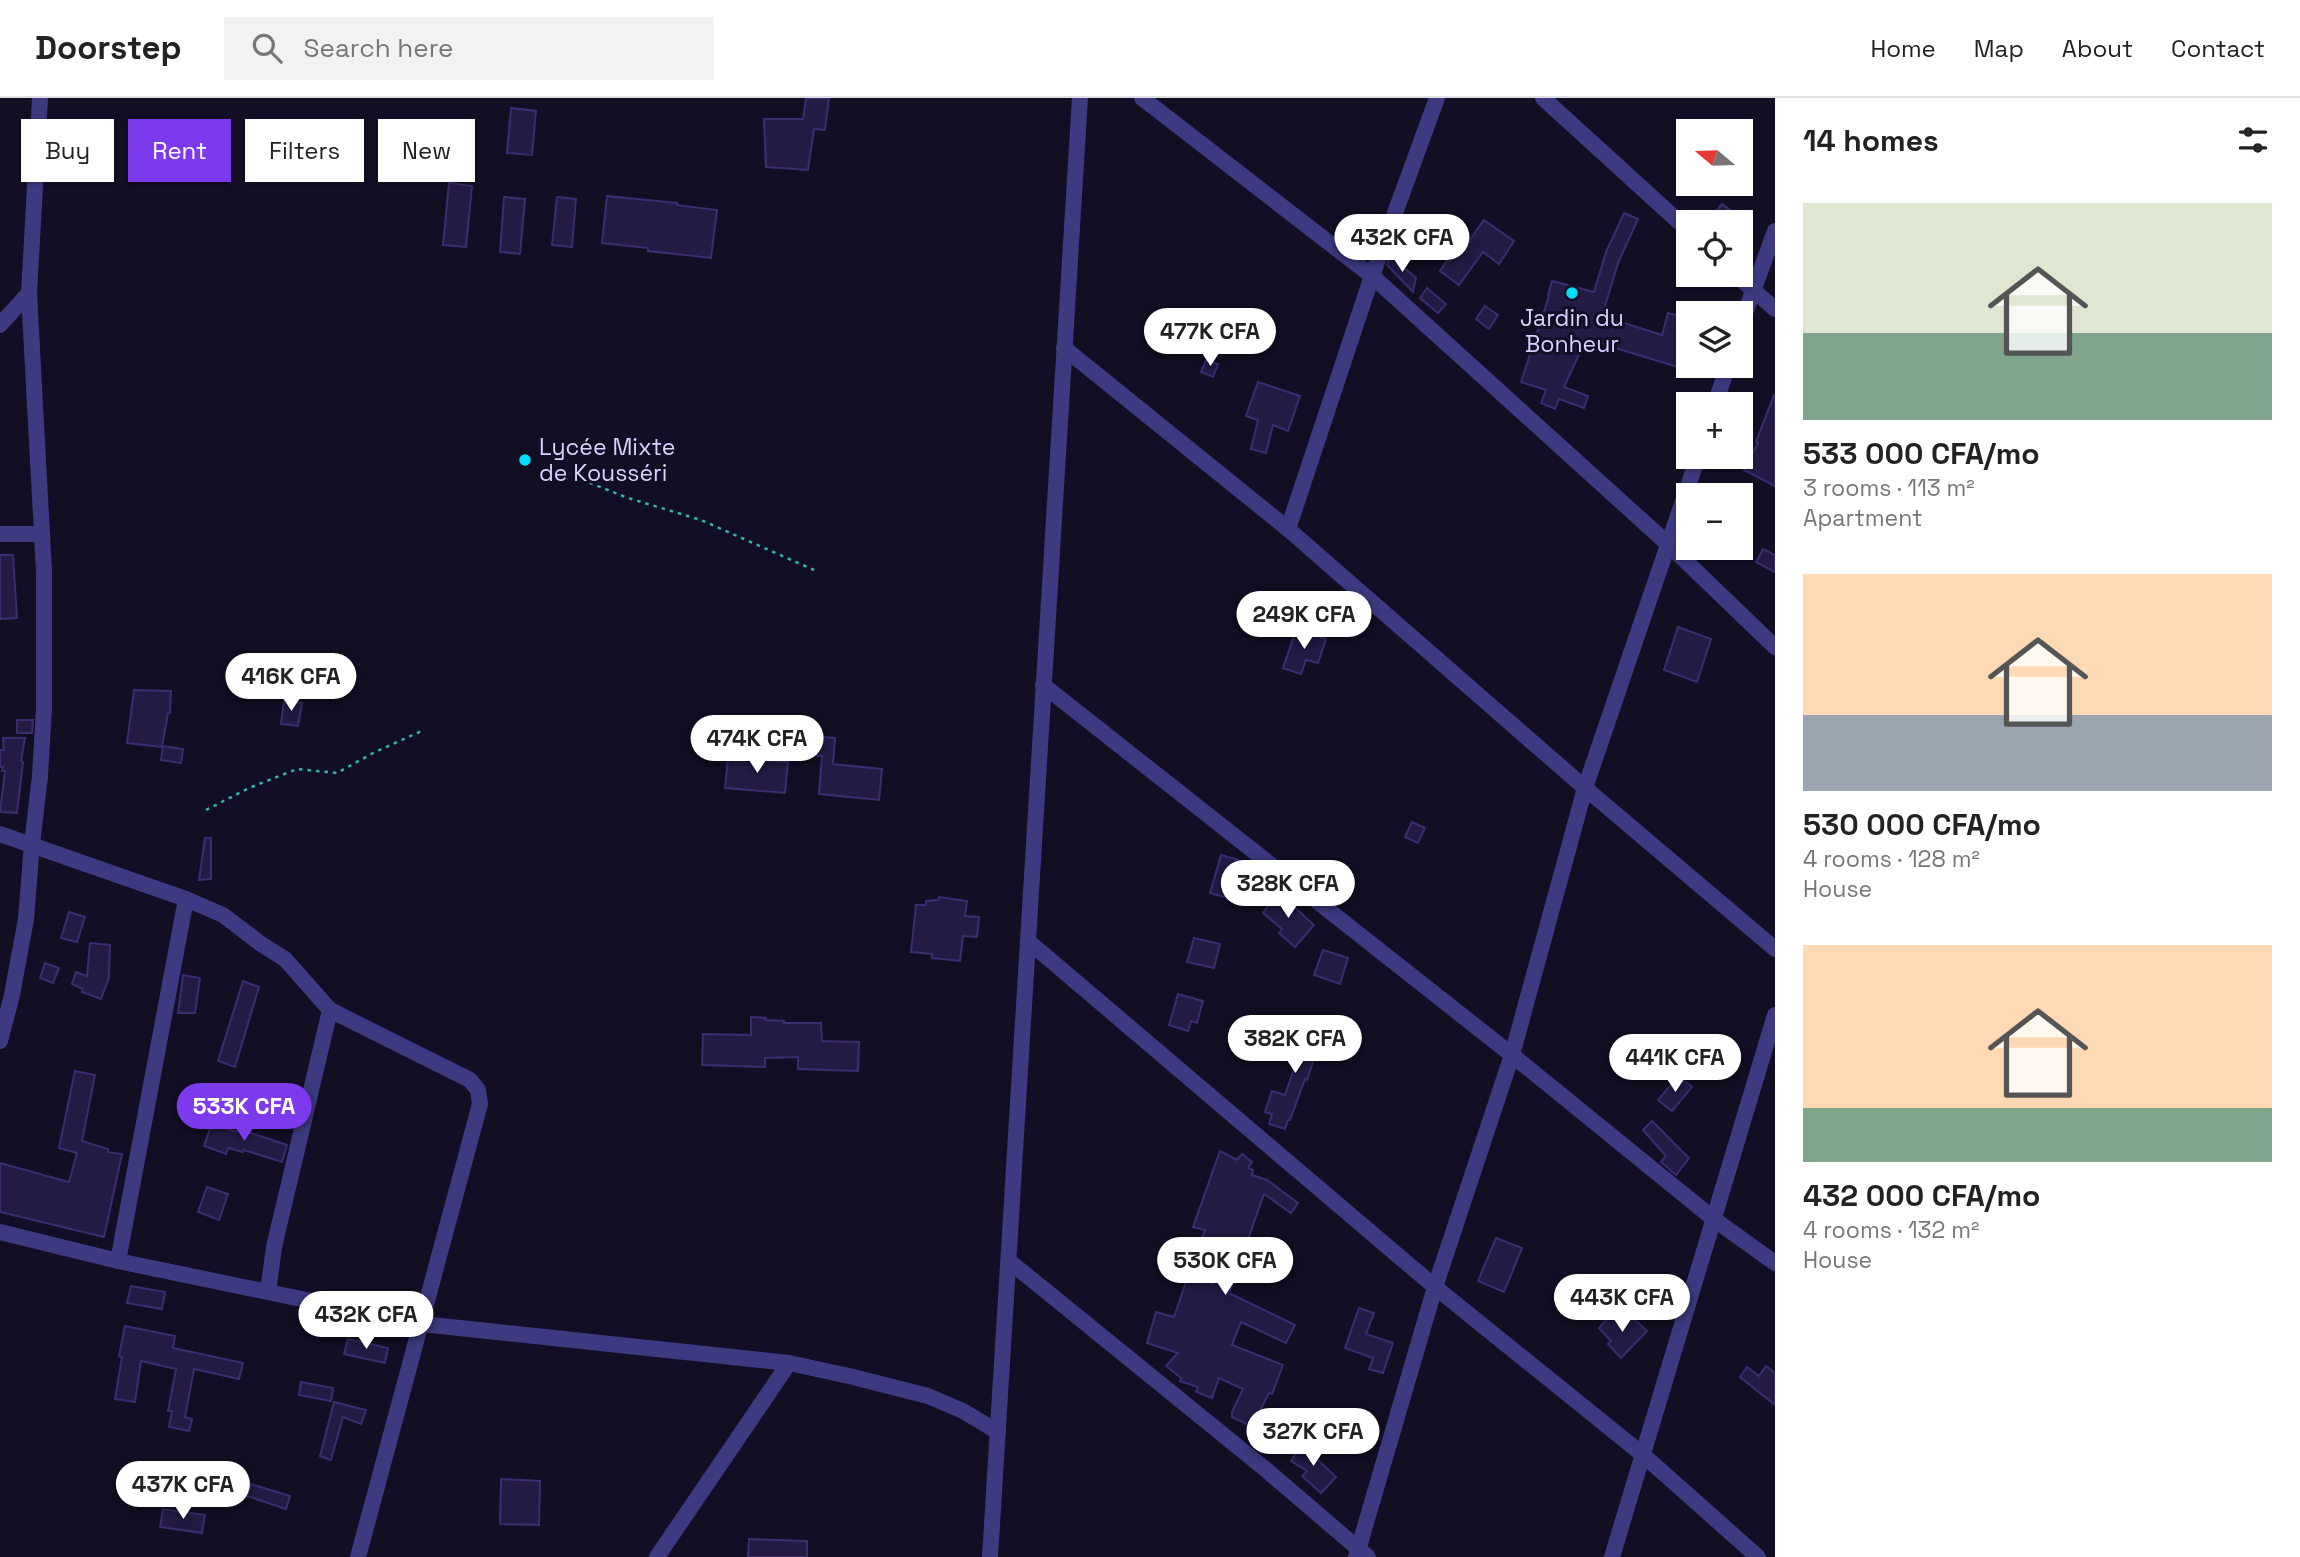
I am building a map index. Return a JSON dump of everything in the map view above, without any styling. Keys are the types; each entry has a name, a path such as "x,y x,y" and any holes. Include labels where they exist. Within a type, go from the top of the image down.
{"street":[{"path":"0,1041 12,995 26,919 44,708 44,572 29,293 40,98"},
{"path":"990,1557 1080,98"},
{"path":"1142,98 1372,276 1669,545 1775,647"},
{"path":"1288,529 1372,276 1437,98"},
{"path":"1543,98 1676,219"},
{"path":"1748,301 1775,231"},
{"path":"1749,287 1775,309"},
{"path":"0,325 29,293"},
{"path":"1064,348 1288,529 1585,788 1775,949"},
{"path":"1009,1261 1253,1460 1361,1554 1435,1287 1512,1055 1585,788 1694,469"},
{"path":"0,534 41,534"},
{"path":"1043,685 1512,1055 1715,1220 1775,1263"},
{"path":"0,834 186,899 223,915 285,959 330,1010 470,1080 478,1090 480,1104 358,1557"},
{"path":"118,1261 186,899"},
{"path":"1027,941 1435,1287 1642,1454 1758,1557"},
{"path":"268,1292 274,1247 330,1010"},
{"path":"1612,1557 1775,1015"},
{"path":"0,1232 118,1261 422,1324 789,1363 928,1396 964,1411 998,1432"},
{"path":"657,1557 789,1363"}],"path":[{"path":"550,467 628,498 701,520 814,570"},
{"path":"206,810 249,788 298,769 337,774 375,752 424,730"}],"building":[{"path":"806,98 829,98 825,130 814,129 808,170 766,167 764,119 803,119"},
{"path":"511,108 536,111 532,155 507,153"},
{"path":"449,183 472,186 466,247 443,245"},
{"path":"607,196 717,210 711,258 602,243"},
{"path":"504,197 525,199 520,254 500,252"},
{"path":"557,197 576,199 572,247 552,245"},
{"path":"1722,204 1730,210 1717,210"},
{"path":"1624,213 1638,219 1618,263 1602,316 1662,335 1668,313 1676,315 1676,367 1586,339 1564,387 1588,396 1584,408 1559,399 1555,409 1541,403 1546,390 1521,382 1552,281 1594,292 1606,252"},
{"path":"1484,220 1514,241 1499,264 1483,252 1459,285 1440,271 1460,242 1467,244"},
{"path":"1417,221 1431,225 1423,252 1410,248"},
{"path":"1390,256 1416,278 1413,292 1387,265"},
{"path":"1427,288 1446,304 1438,313 1420,298"},
{"path":"1485,306 1498,315 1489,329 1476,319"},
{"path":"1206,360 1218,364 1213,377 1201,372"},
{"path":"1258,382 1300,396 1288,431 1273,425 1266,453 1251,449 1258,420 1246,416"},
{"path":"1775,395 1775,486 1744,470 1753,469 1756,442"},
{"path":"1763,549 1775,555 1775,572 1756,562"},
{"path":"0,555 13,555 17,618 0,619"},
{"path":"1678,627 1711,639 1697,682 1664,670"},
{"path":"1296,630 1326,639 1318,663 1306,660 1301,674 1283,668"},
{"path":"134,690 171,691 170,713 162,747 127,743"},
{"path":"284,701 302,703 298,726 281,724"},
{"path":"17,720 33,720 32,733 17,733"},
{"path":"824,737 835,738 833,764 882,769 879,800 819,794 822,756 780,753 781,741 823,744"},
{"path":"3,738 25,738 17,813 0,812 5,771 0,767 0,750 4,750"},
{"path":"163,746 183,749 181,763 161,760"},
{"path":"728,758 788,762 785,793 725,788"},
{"path":"1412,822 1425,828 1418,843 1405,837"},
{"path":"205,838 211,838 211,879 199,880"},
{"path":"1221,855 1242,861 1231,899 1210,893"},
{"path":"1278,892 1314,925 1295,947 1279,933 1282,929 1263,913"},
{"path":"939,897 967,901 965,916 979,917 977,937 963,936 960,961 932,958 932,954 911,952 916,905 926,905 926,901 938,900"},
{"path":"69,912 85,917 77,942 61,938"},
{"path":"1194,938 1220,944 1214,968 1187,962"},
{"path":"90,943 110,945 109,978 101,999 82,992 83,989 72,984 76,972 87,976"},
{"path":"1323,950 1348,958 1340,984 1314,975"},
{"path":"45,963 59,968 53,983 40,978"},
{"path":"183,975 200,978 195,1013 178,1013"},
{"path":"243,981 259,987 235,1067 218,1061"},
{"path":"1178,994 1203,1001 1197,1023 1191,1021 1188,1031 1169,1025"},
{"path":"751,1017 784,1023 821,1023 822,1041 859,1042 858,1071 798,1069 798,1057 765,1058 765,1067 702,1065 703,1034 751,1035"},
{"path":"1297,1023 1323,1031 1307,1080 1305,1079 1285,1129 1269,1124 1272,1114 1265,1112 1272,1091 1285,1095 1300,1051 1290,1048"},
{"path":"75,1071 95,1075 82,1141 108,1149 108,1152 122,1154 104,1237 0,1212 0,1163 69,1182 77,1153 59,1148"},
{"path":"1678,1076 1692,1087 1672,1111 1658,1100"},
{"path":"1652,1121 1689,1158 1676,1175 1661,1162 1666,1156 1643,1130"},
{"path":"212,1123 287,1145 282,1162 244,1150 243,1152 228,1148 226,1154 204,1146"},
{"path":"1220,1151 1237,1160 1242,1154 1252,1162 1248,1168 1253,1170 1252,1175 1267,1180 1298,1203 1291,1213 1264,1194 1229,1293 1295,1325 1286,1343 1241,1322 1232,1345 1283,1365 1272,1394 1269,1393 1252,1427 1232,1417 1243,1389 1219,1378 1212,1398 1196,1392 1198,1387 1180,1381 1181,1378 1166,1366 1178,1353 1147,1343 1156,1312 1174,1317 1188,1276 1213,1284 1214,1282 1224,1254 1199,1245 1205,1230 1193,1227"},
{"path":"207,1187 228,1194 219,1220 198,1212"},
{"path":"1496,1238 1522,1248 1504,1292 1478,1281"},
{"path":"131,1286 165,1292 162,1309 127,1303"},
{"path":"1359,1308 1374,1313 1366,1334 1393,1343 1383,1373 1369,1369 1373,1358 1345,1348"},
{"path":"1611,1315 1621,1325 1631,1316 1647,1331 1621,1358 1608,1344 1611,1341 1599,1328"},
{"path":"125,1326 175,1336 173,1348 243,1363 239,1379 194,1369 185,1417 192,1419 189,1431 169,1427 172,1411 168,1411 176,1369 141,1361 135,1402 115,1399"},
{"path":"348,1339 388,1348 385,1363 344,1354"},
{"path":"1766,1366 1775,1373 1775,1405 1740,1377 1747,1367 1759,1376"},
{"path":"301,1382 333,1388 331,1401 299,1395"},
{"path":"334,1402 366,1410 361,1424 343,1417 331,1460 320,1456"},
{"path":"1303,1441 1336,1477 1321,1493 1302,1476 1307,1471 1291,1461"},
{"path":"131,1467 160,1469 159,1505 127,1501"},
{"path":"501,1479 540,1481 539,1525 500,1524"},
{"path":"251,1484 290,1496 286,1509 247,1496"},
{"path":"163,1509 205,1515 202,1533 160,1527"},
{"path":"749,1539 807,1541 807,1557 748,1557"}],"place":[{"name":"Jardin du Bonheur","path":"1572,293"},
{"name":"Lycée Mixte de Kousséri","path":"525,460"}]}
